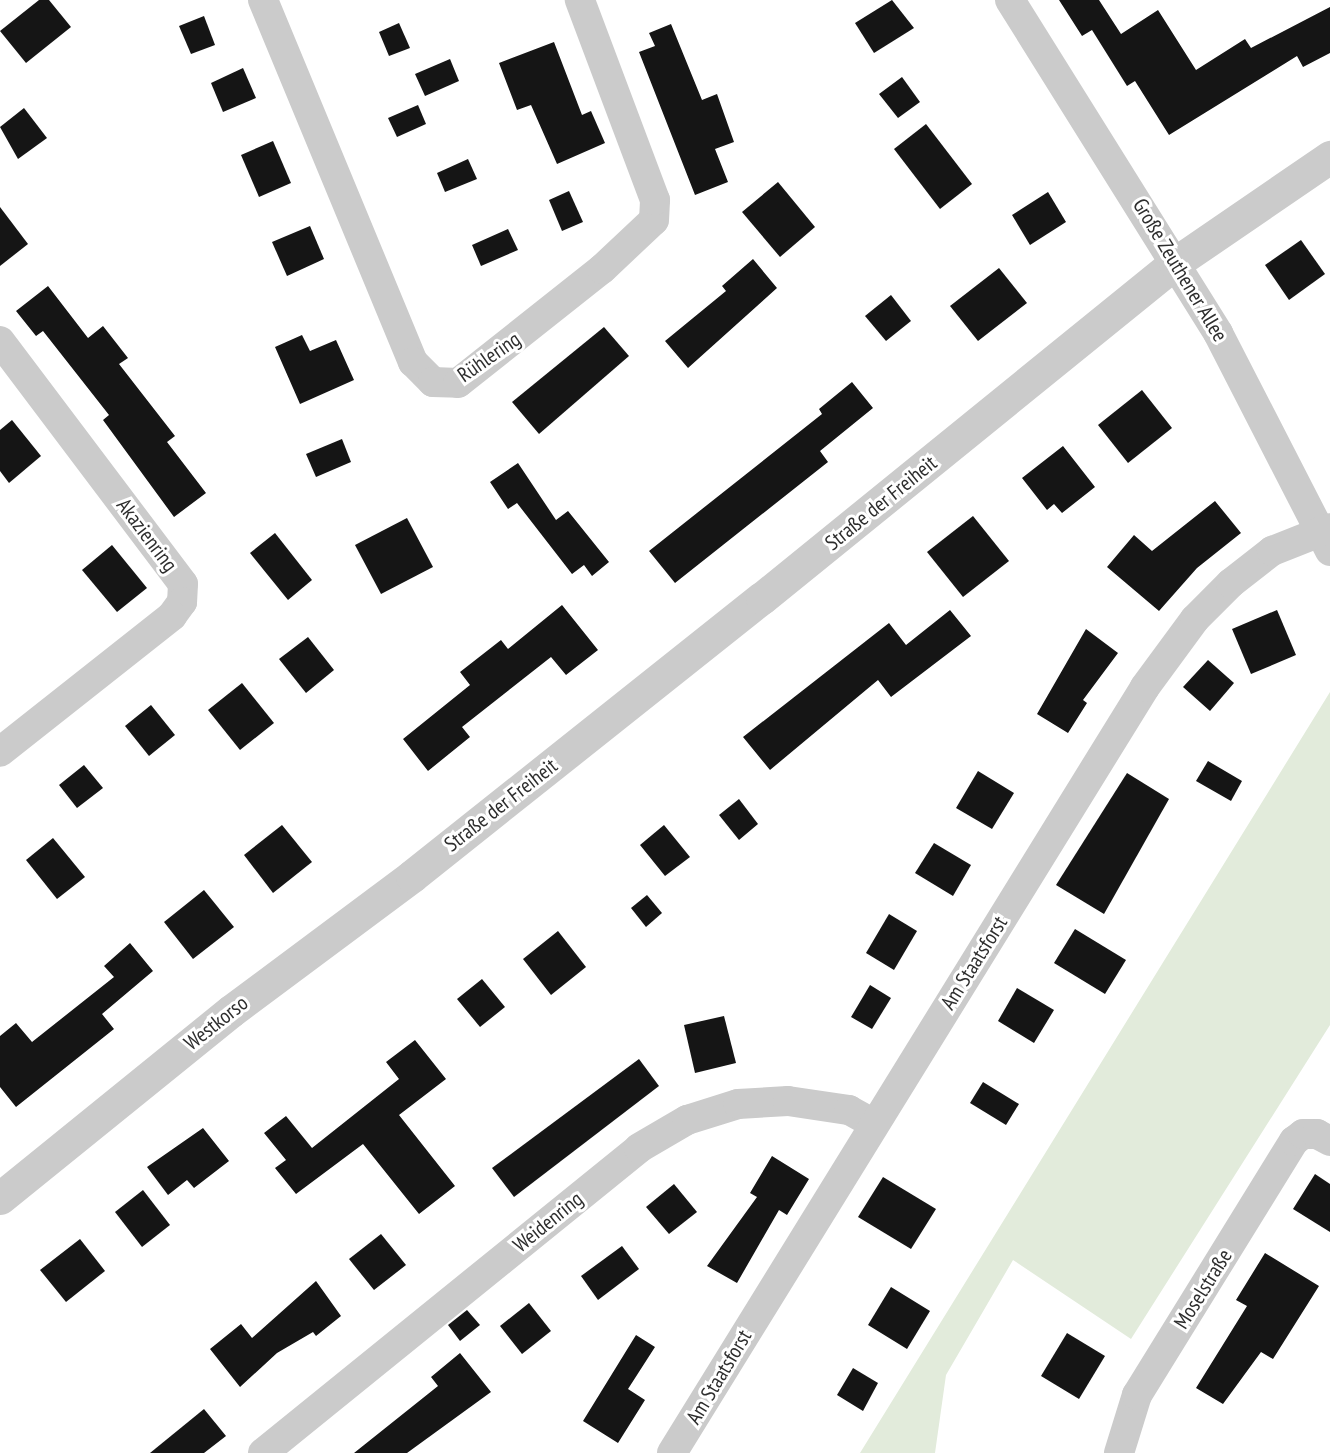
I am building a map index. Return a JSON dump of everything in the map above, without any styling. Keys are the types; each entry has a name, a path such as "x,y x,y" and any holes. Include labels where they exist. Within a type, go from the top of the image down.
{"street":[{"name":"Rühlering","path":"263,0 413,362 433,382 458,383 597,273 654,220 655,200 580,0"},
{"name":"Große Zeuthener Allee","path":"1010,0 1175,263 1244,378 1327,536"},
{"name":"Straße der Freiheit","path":"437,856 1175,263 1330,157"},
{"name":"Akazienring","path":"0,341 183,584 182,602 172,616 0,752"},
{"name":"Am Staatsforst","path":"672,1453 1145,687 1196,619 1272,550 1327,536"},
{"name":"Westkorso","path":"0,1198 238,1005 437,856"},
{"name":"Weidenring","path":"263,1453 639,1148 687,1120 738,1104 788,1101 849,1110 874,1124"},
{"name":"Moselstraße","path":"1119,1453 1137,1395 1316,1138"}],"green space":[{"path":"1330,692 1330,1025 1131,1339 1013,1260 946,1375 935,1453 860,1453"}],"building":[{"path":"39,0 49,0 71,27 26,63 0,31"},
{"path":"892,0 914,28 874,53 855,23"},
{"path":"1059,0 1099,0 1121,34 1158,10 1196,70 1245,39 1251,48 1330,7 1330,53 1303,67 1297,56 1169,135 1135,81 1127,86 1092,30 1082,36"},
{"path":"204,16 215,45 191,54 179,26"},
{"path":"399,23 410,48 389,56 379,32"},
{"path":"671,24 702,100 717,94 734,142 715,149 728,182 695,195 639,52 655,46 649,33"},
{"path":"554,42 582,115 591,111 605,143 557,164 531,105 517,110 499,63"},
{"path":"450,59 459,81 425,96 415,74"},
{"path":"243,68 256,98 223,112 211,83"},
{"path":"902,77 920,102 898,118 879,94"},
{"path":"418,105 426,124 397,137 388,118"},
{"path":"24,108 47,138 18,159 0,127"},
{"path":"926,124 972,184 940,209 894,149"},
{"path":"273,141 291,183 259,197 241,155"},
{"path":"468,159 477,179 445,192 437,173"},
{"path":"778,182 815,227 780,257 742,212"},
{"path":"569,191 583,222 562,231 549,200"},
{"path":"1048,192 1066,222 1030,245 1012,215"},
{"path":"0,207 28,244 0,266"},
{"path":"310,226 324,259 287,276 272,242"},
{"path":"508,229 518,250 481,266 472,245"},
{"path":"1301,240 1325,274 1289,300 1265,265"},
{"path":"753,259 777,288 688,368 665,341 726,291 722,286"},
{"path":"999,268 1027,303 978,341 950,306"},
{"path":"48,286 88,338 103,326 128,358 119,364 175,436 167,442 206,493 174,517 103,420 109,415 43,331 36,336 16,311"},
{"path":"891,295 911,321 886,341 865,316"},
{"path":"604,327 629,356 539,434 512,402"},
{"path":"302,335 310,351 336,340 354,380 300,404 275,347"},
{"path":"852,382 873,408 820,451 828,462 675,583 649,551 822,414 819,409"},
{"path":"1142,390 1172,428 1128,463 1098,425"},
{"path":"12,420 41,456 9,483 0,471 0,430"},
{"path":"342,439 351,462 316,477 306,454"},
{"path":"1063,446 1095,487 1062,513 1054,504 1047,510 1022,478"},
{"path":"518,463 556,520 568,511 609,562 592,576 584,565 572,574 517,503 508,509 490,482"},
{"path":"1215,501 1241,533 1197,568 1159,611 1107,567 1134,535 1152,551"},
{"path":"973,516 1009,561 963,597 927,552"},
{"path":"407,518 433,567 381,594 355,545"},
{"path":"275,533 312,580 288,600 250,553"},
{"path":"112,545 147,588 117,612 82,570"},
{"path":"562,605 598,650 566,675 551,657 462,727 470,737 428,771 403,739 470,685 460,672 501,640 508,649"},
{"path":"950,610 971,636 891,697 878,680 770,770 743,737 889,623 906,645"},
{"path":"1277,610 1296,655 1251,674 1232,629"},
{"path":"1086,629 1118,653 1083,700 1087,703 1068,733 1037,714"},
{"path":"308,637 334,670 306,693 279,659"},
{"path":"1208,660 1234,683 1210,711 1183,687"},
{"path":"242,683 274,723 240,750 208,710"},
{"path":"151,705 175,735 149,756 125,726"},
{"path":"1208,761 1242,781 1231,801 1196,781"},
{"path":"84,765 103,788 77,808 59,785"},
{"path":"978,771 1014,793 992,829 956,808"},
{"path":"1127,773 1169,799 1104,914 1056,885"},
{"path":"739,799 758,824 739,840 719,815"},
{"path":"282,825 312,862 273,893 244,855"},
{"path":"664,825 690,857 665,876 640,845"},
{"path":"53,838 85,877 57,899 26,860"},
{"path":"934,843 971,865 953,896 915,873"},
{"path":"204,890 234,927 193,959 164,922"},
{"path":"647,895 662,913 646,927 631,908"},
{"path":"889,914 917,931 894,970 866,953"},
{"path":"1075,929 1126,960 1105,994 1054,963"},
{"path":"558,931 586,967 551,995 523,959"},
{"path":"130,943 153,971 102,1014 114,1029 16,1107 0,1087 0,1036 16,1023 32,1042 114,977 104,966"},
{"path":"482,979 505,1007 480,1027 457,999"},
{"path":"870,985 891,998 872,1029 851,1017"},
{"path":"1017,988 1054,1010 1034,1043 998,1021"},
{"path":"724,1016 736,1063 695,1073 684,1025"},
{"path":"415,1040 446,1079 399,1115 455,1186 419,1214 363,1144 296,1194 275,1168 286,1160 264,1133 286,1116 312,1148 399,1079 386,1062"},
{"path":"639,1059 659,1086 514,1197 492,1168"},
{"path":"983,1082 1019,1104 1006,1125 970,1103"},
{"path":"203,1128 229,1161 194,1188 187,1180 168,1195 147,1167"},
{"path":"772,1156 809,1179 787,1215 779,1210 737,1283 707,1266 757,1197 750,1193"},
{"path":"1315,1174 1330,1184 1330,1232 1293,1209"},
{"path":"883,1177 936,1209 911,1249 858,1217"},
{"path":"674,1184 697,1212 669,1234 646,1207"},
{"path":"143,1190 170,1225 142,1247 115,1212"},
{"path":"381,1234 406,1265 374,1290 349,1259"},
{"path":"80,1239 105,1271 66,1302 40,1270"},
{"path":"622,1246 639,1269 598,1300 581,1276"},
{"path":"1265,1253 1319,1286 1273,1359 1261,1352 1223,1404 1196,1388 1247,1306 1236,1300"},
{"path":"316,1281 341,1316 316,1336 313,1332 277,1353 240,1387 210,1349 241,1324 252,1338"},
{"path":"891,1287 930,1311 907,1349 868,1325"},
{"path":"529,1303 551,1331 522,1354 500,1326"},
{"path":"467,1310 480,1325 460,1341 448,1325"},
{"path":"1067,1333 1105,1356 1079,1399 1041,1376"},
{"path":"636,1335 655,1347 628,1389 645,1400 618,1443 583,1421"},
{"path":"460,1353 491,1392 407,1453 354,1453 438,1386 431,1377"},
{"path":"853,1368 878,1383 863,1411 837,1395"},
{"path":"204,1409 226,1436 204,1453 150,1453"}]}
